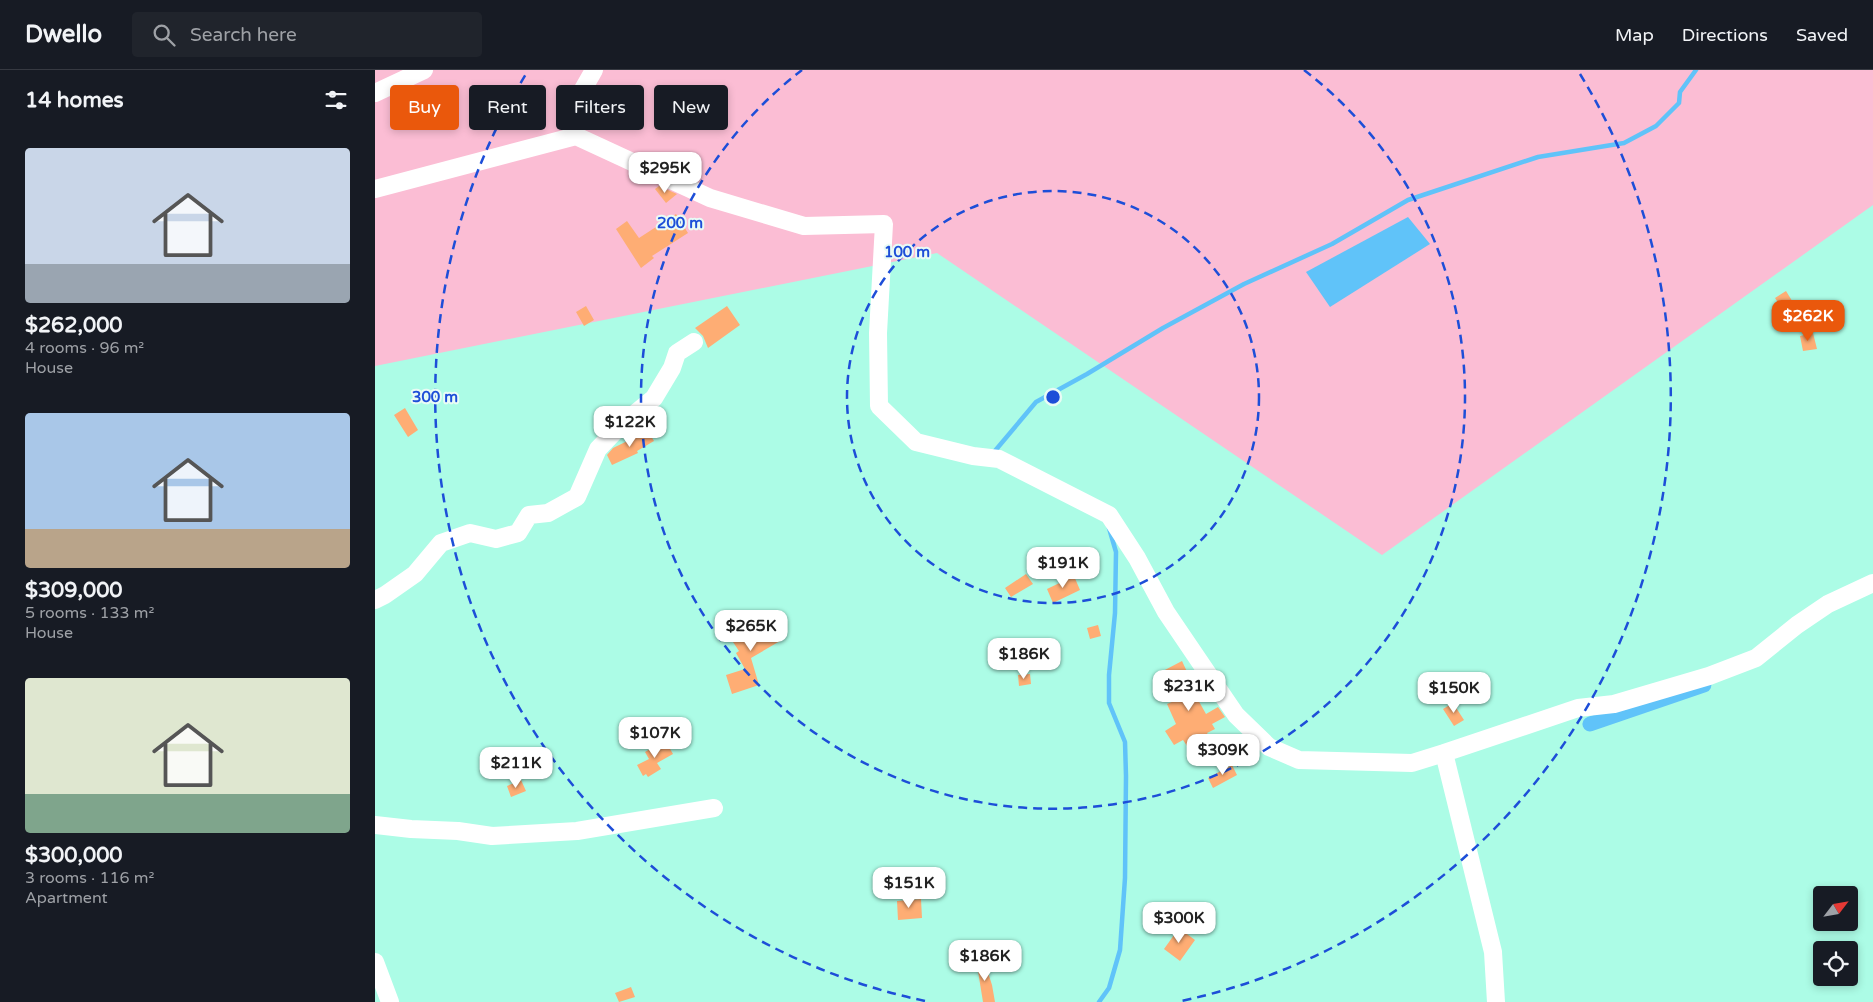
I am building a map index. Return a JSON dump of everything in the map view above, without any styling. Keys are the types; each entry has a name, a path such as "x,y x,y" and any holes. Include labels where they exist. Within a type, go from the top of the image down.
{"street":[{"path":"375,93 424,70"},
{"path":"576,136 574,105 594,70"},
{"path":"375,189 576,136 710,198 804,226 884,224 878,334 879,406 916,442 973,456 999,459 1109,515 1137,558 1166,612 1236,715 1269,747 1299,760 1412,763 1578,708 1613,704 1709,676 1756,658 1797,625 1828,604 1873,583"},
{"path":"375,600 415,574 441,543 470,533 496,539 518,533 529,515 547,513 577,498 598,449 621,425 654,398 677,353 694,342"},
{"path":"1444,752 1493,952 1495,1002"},
{"path":"375,824 411,829 458,831 492,836 577,831 714,808"},
{"path":"375,962 390,1002"}],"shaded area":[{"path":"375,70 1873,70 1873,205 1382,555 937,253 375,366"}],"water":[{"path":"1408,217 1430,244 1330,307 1306,272"}],"building":[{"path":"659,186 677,194 666,203 655,189"},
{"path":"676,214 688,233 652,256 654,258 641,268 616,229 627,221 639,238"},
{"path":"1786,291 1794,304 1799,301 1808,315 1786,329 1777,314 1783,310 1775,298"},
{"path":"586,306 594,320 584,326 576,312"},
{"path":"727,306 740,325 708,348 703,336 695,328"},
{"path":"1813,333 1817,349 1803,351 1800,336"},
{"path":"405,408 418,430 408,437 394,415"},
{"path":"648,431 654,441 637,451 638,453 612,465 607,455 613,448"},
{"path":"1026,574 1033,584 1011,597 1005,588"},
{"path":"1074,576 1080,590 1053,603 1047,589"},
{"path":"769,617 770,623 780,641 751,658 759,685 732,694 726,675 745,669 736,653 739,651 729,636 757,618"},
{"path":"1098,625 1101,636 1090,639 1087,628"},
{"path":"1182,661 1189,676 1194,673 1200,684 1192,689 1206,714 1218,707 1225,717 1212,724 1215,729 1207,733 1217,749 1201,759 1192,744 1187,746 1183,740 1174,745 1165,731 1176,724 1167,704 1174,701 1161,672"},
{"path":"1030,674 1031,684 1019,686 1018,675"},
{"path":"1453,703 1464,720 1454,726 1443,709"},
{"path":"665,740 673,754 657,763 661,769 648,777 646,774 643,776 637,765 649,759 645,752"},
{"path":"1232,765 1237,775 1213,788 1208,778"},
{"path":"521,780 526,791 511,797 507,786"},
{"path":"921,899 922,918 898,920 897,901"},
{"path":"1179,928 1195,940 1180,961 1164,949"},
{"path":"983,957 995,1002 983,1002 976,959"},
{"path":"631,987 635,997 619,1002 615,993"}],"waterway":[{"path":"994,452 1036,402 1163,328 1244,284 1332,244 1408,200 1538,157 1624,143 1656,126 1679,103 1680,92 1696,70"},
{"path":"1099,1002 1109,988 1120,950 1125,878 1125,742 1109,703 1109,675 1115,613 1116,552 1109,528"},
{"path":"1590,724 1704,685"}]}
